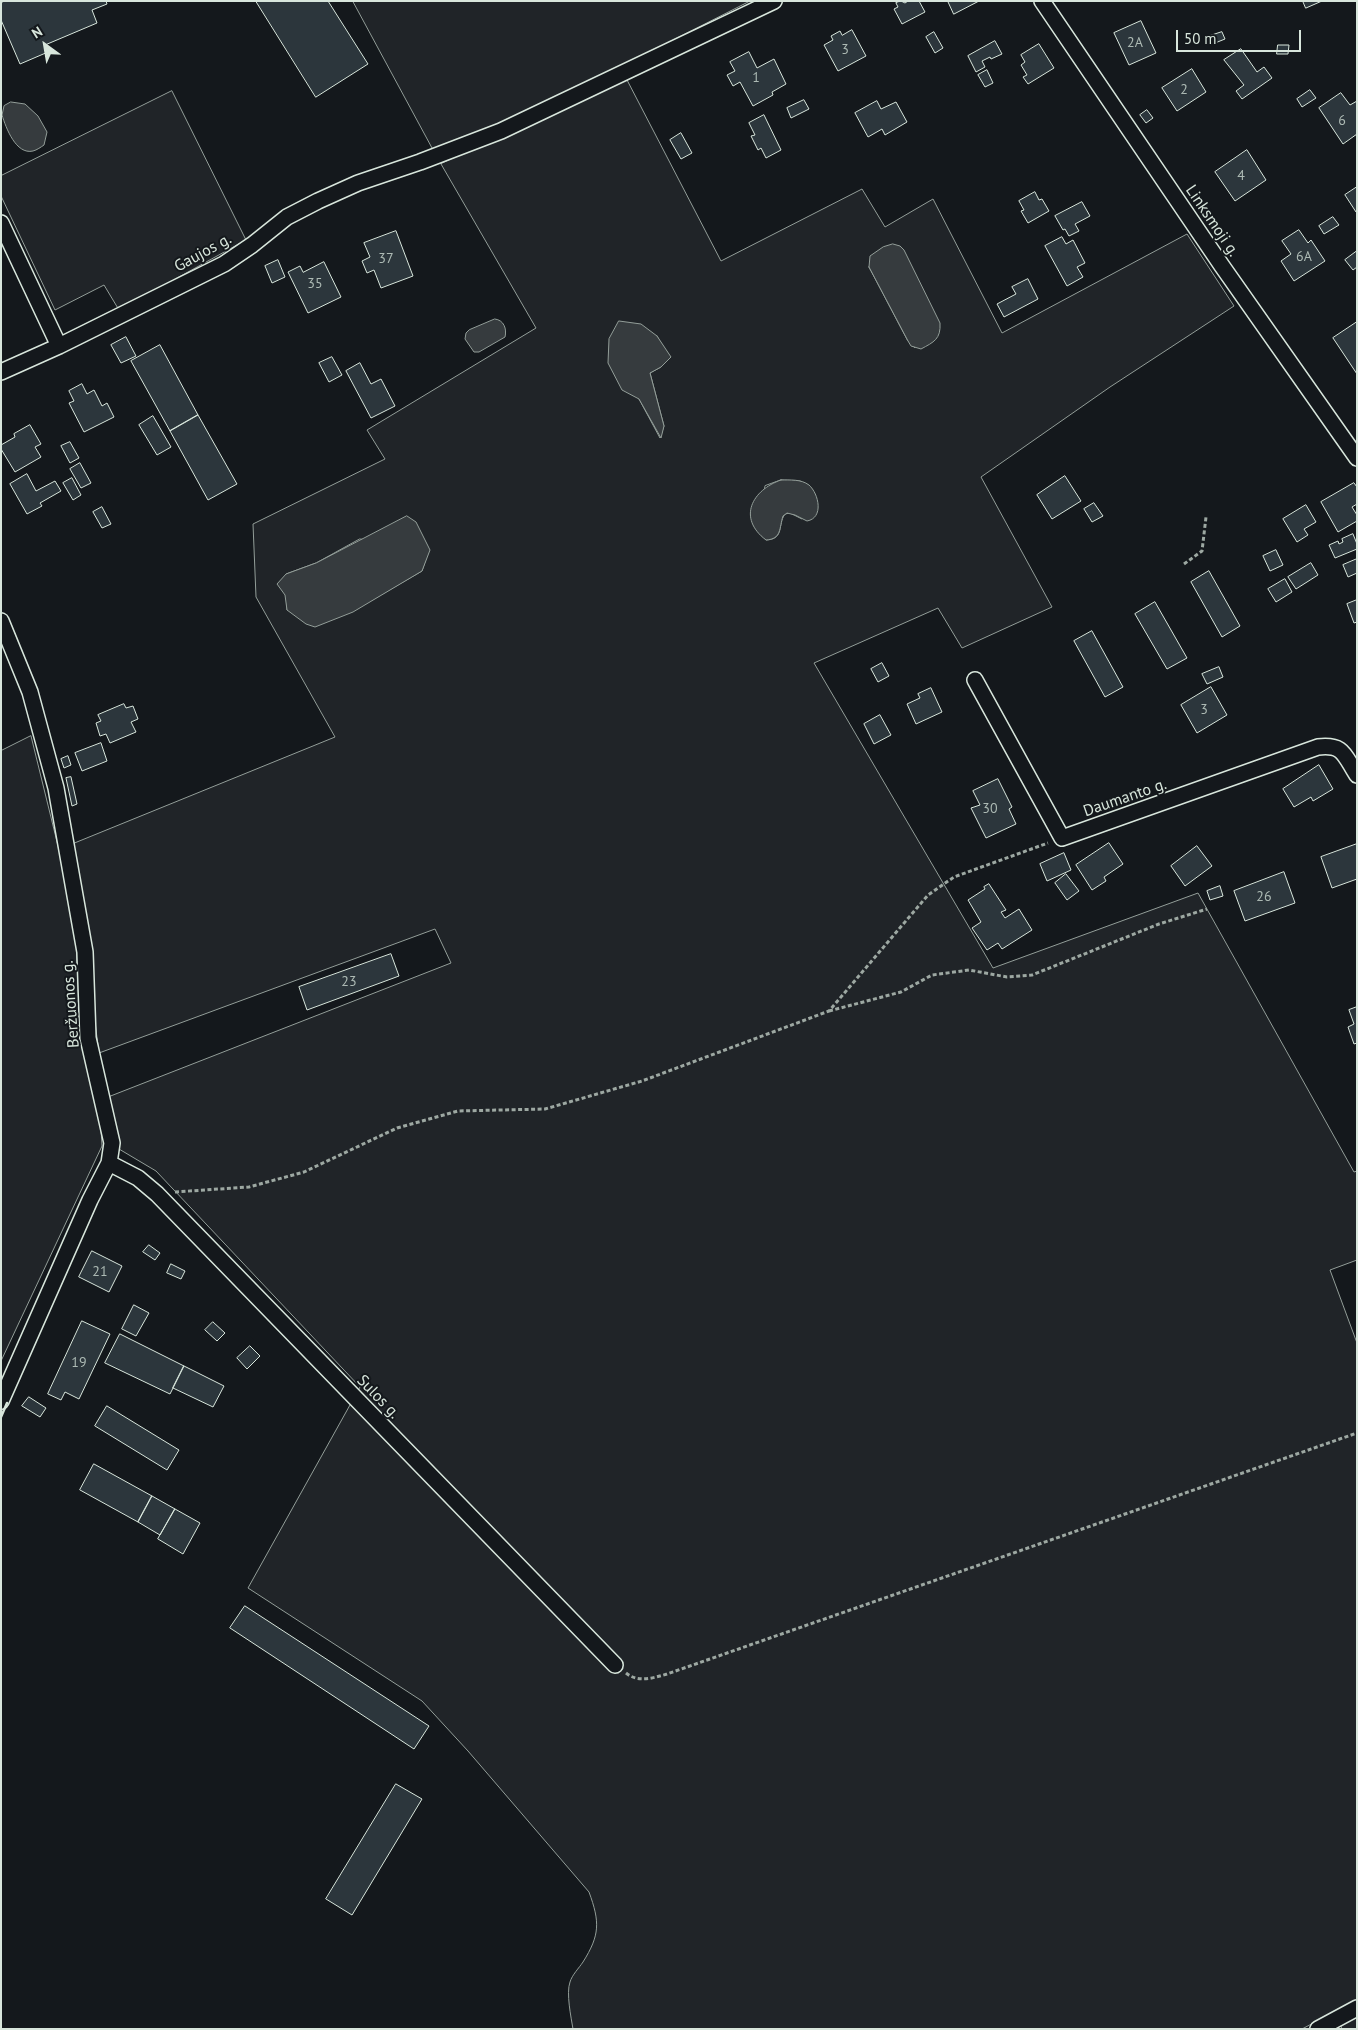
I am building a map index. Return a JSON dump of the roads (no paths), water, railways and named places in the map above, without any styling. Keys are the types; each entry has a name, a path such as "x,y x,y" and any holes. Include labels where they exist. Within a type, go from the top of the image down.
{"street":[{"name":"Gaujos g.","path":"1,372 59,346 224,264 252,245 287,217 318,200 358,183 501,131 774,1"},
{"name":"Linksmoji g.","path":"1042,1 1222,266 1357,458"},
{"path":"1,223 59,346"},
{"name":"Beržuonos g.","path":"1,622 30,692 56,788 84,952 88,1038 112,1143 108,1164 90,1200 1,1401"},
{"name":"Daumanto g.","path":"975,680 1062,838 1318,747 1331,746 1340,749 1357,775"},
{"name":"Sulos g.","path":"108,1164 138,1178 157,1194 615,1665"},
{"path":"1318,2029 1357,2008"}]}
